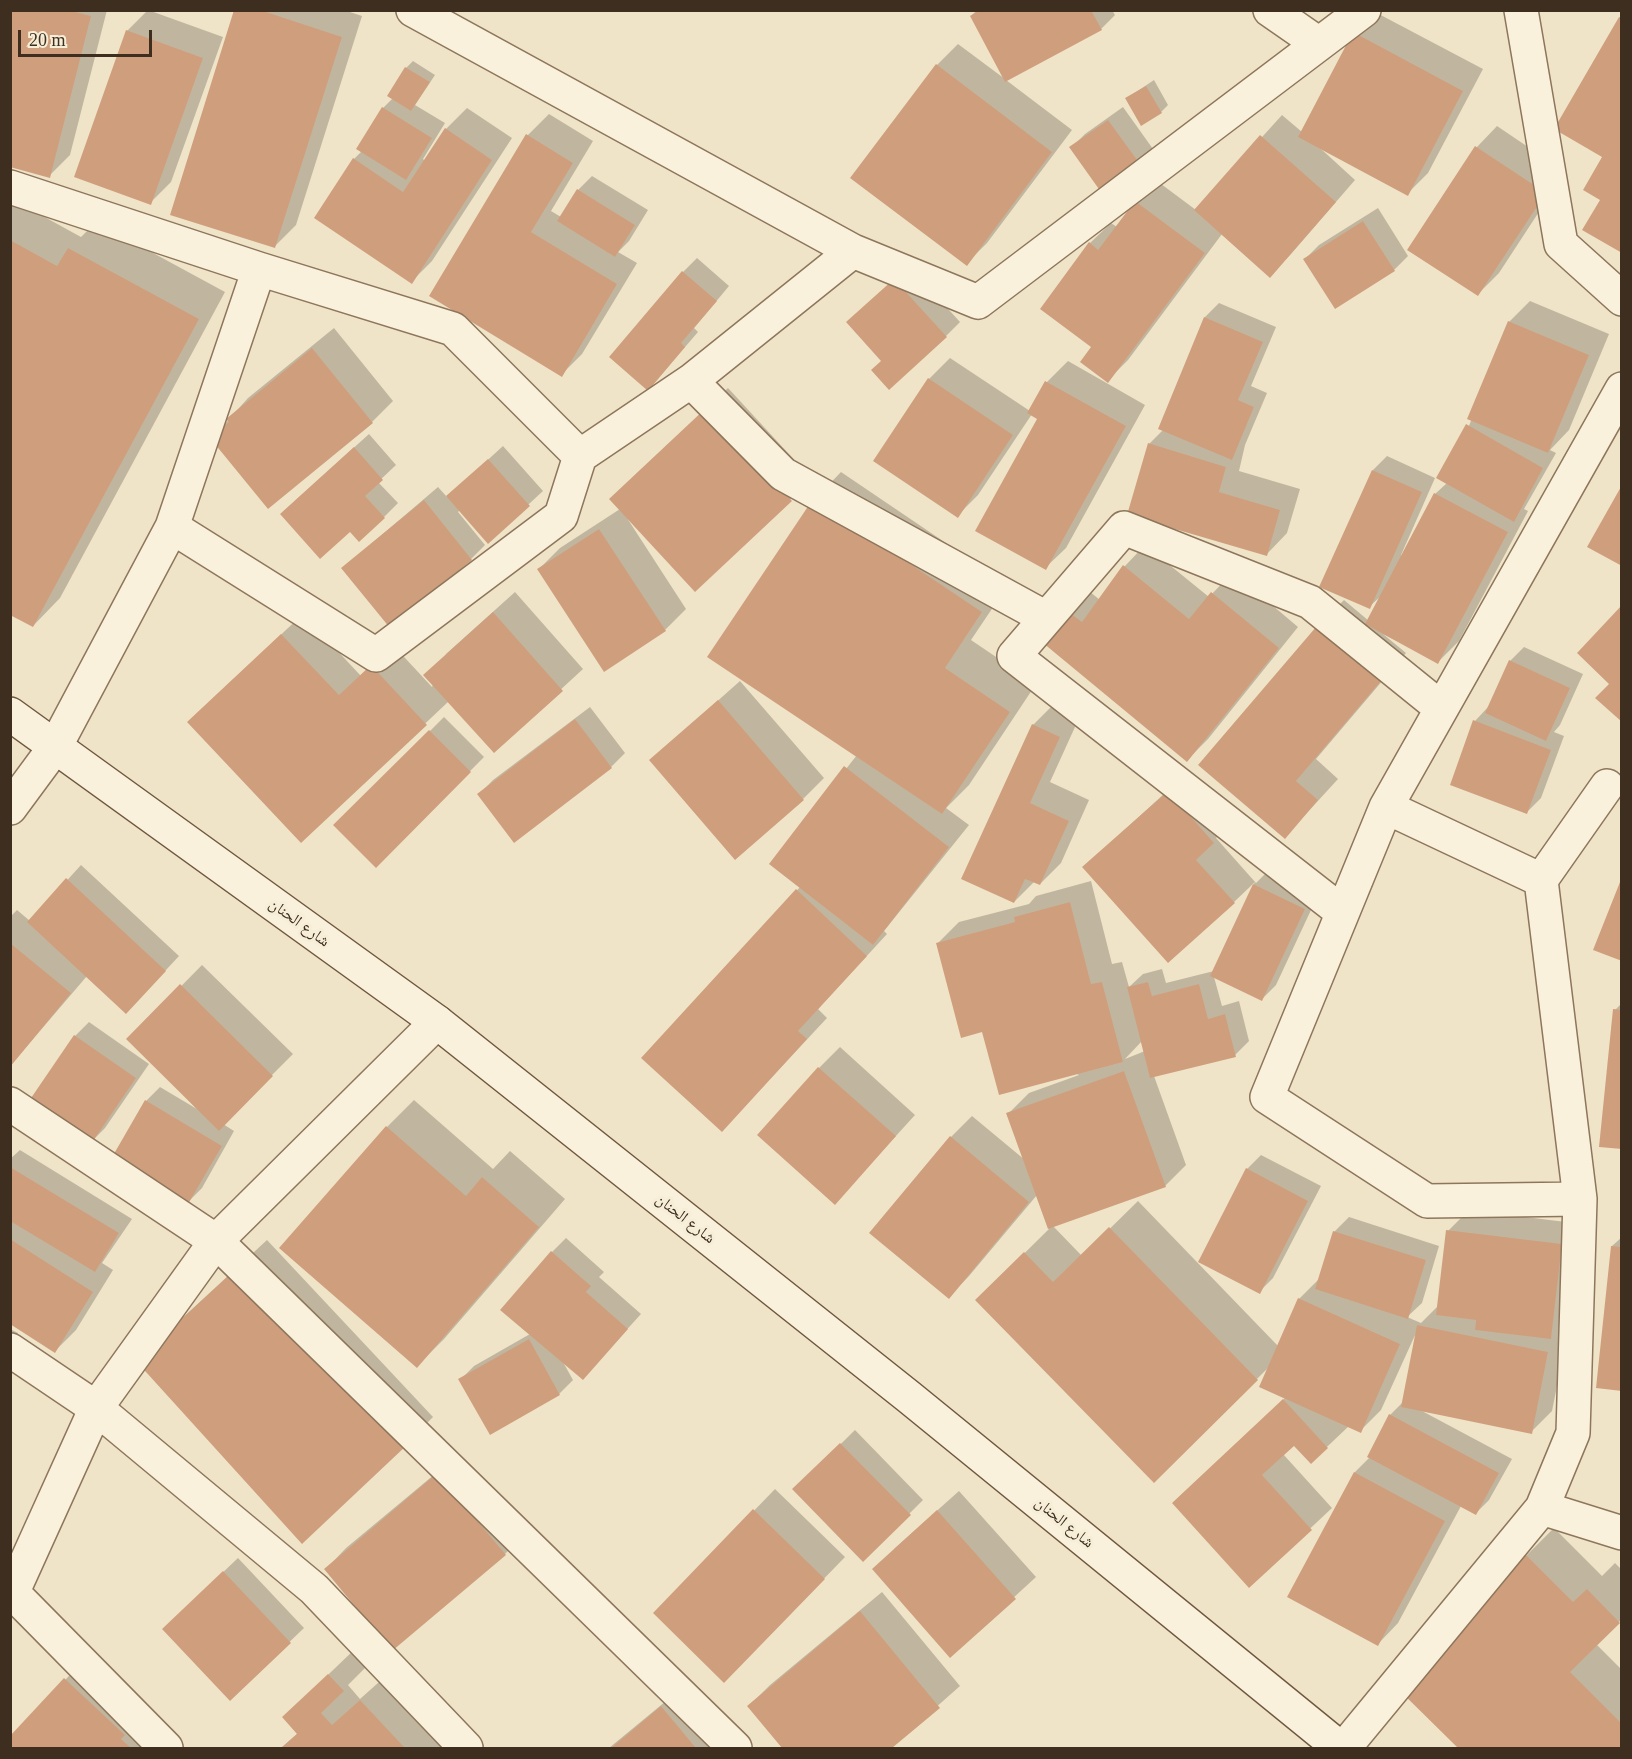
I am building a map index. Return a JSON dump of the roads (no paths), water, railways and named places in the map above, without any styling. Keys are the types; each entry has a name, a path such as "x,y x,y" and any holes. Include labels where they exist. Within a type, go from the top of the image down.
{"street":[{"path":"413,10 853,251 978,302 1364,10"},
{"path":"1270,10 1319,44"},
{"path":"1521,10 1561,244 1622,299"},
{"path":"10,187 259,269 453,329 580,456"},
{"path":"172,527 376,655 561,516 580,456 691,381 853,251"},
{"path":"10,808 56,747 172,527 259,269"},
{"path":"691,381 783,474 1047,618"},
{"path":"1580,1200 1427,1201 1267,1097 1386,807 1622,389"},
{"path":"1342,912 1014,656 1124,528 1310,602 1441,708"},
{"name":"شارع الحنان","path":"10,714 436,1022 909,1397 1342,1749"},
{"path":"1342,1749 1542,1508 1573,1433 1580,1200 1541,880 1607,786"},
{"path":"1386,807 1541,880"},
{"path":"166,1749 12,1596 19,1551 96,1408 216,1241 436,1022"},
{"path":"10,1104 216,1241 735,1749"},
{"path":"10,1350 96,1408 314,1589 466,1749"},
{"path":"1542,1508 1622,1533"}]}
